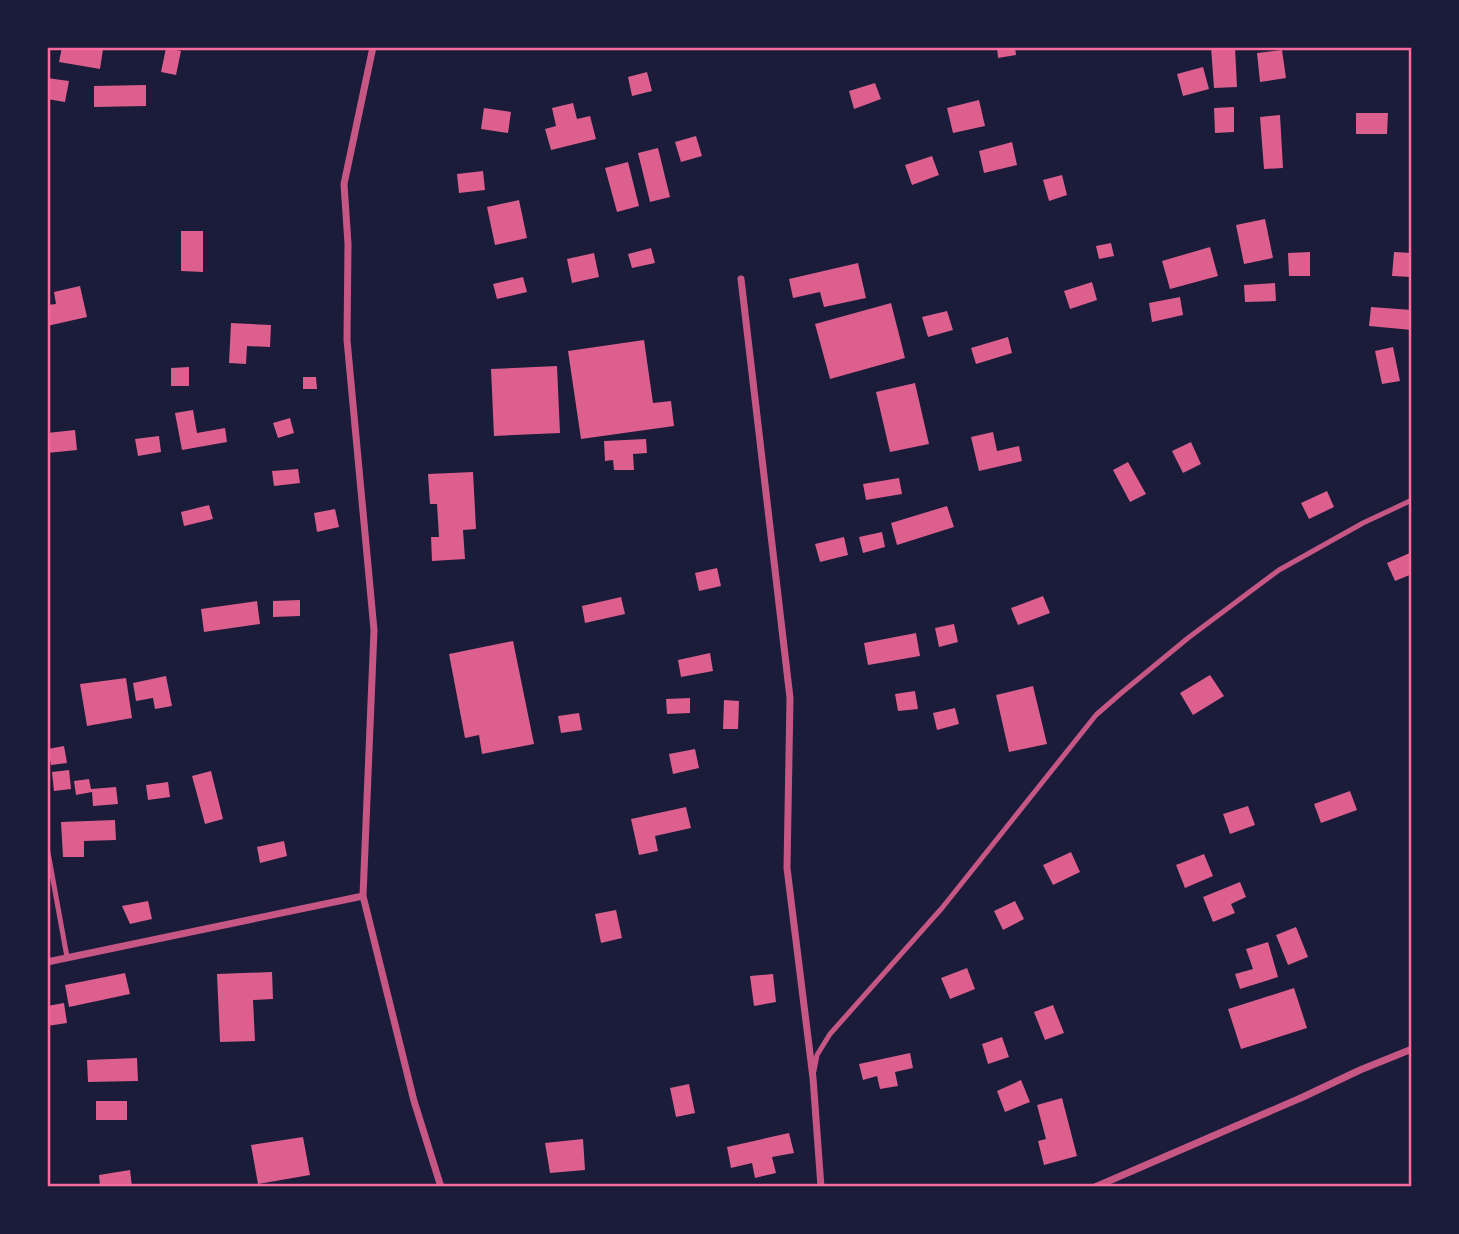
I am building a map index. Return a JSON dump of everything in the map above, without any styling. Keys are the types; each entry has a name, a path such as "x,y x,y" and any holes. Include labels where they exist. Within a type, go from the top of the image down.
{"street":[{"path":"373,47 344,184 348,244 346,340 374,630 363,896 414,1101 441,1187"},
{"path":"741,279 790,698 788,868 813,1078 821,1187"},
{"path":"47,962 363,896"},
{"path":"1095,1187 1412,1049"}],"lane":[{"path":"813,1078 817,1055 830,1034 943,908 1096,715 1188,638 1279,570 1363,523 1412,500"},
{"path":"47,847 67,957"}],"building":[{"path":"62,47 103,49 100,69 59,62"},
{"path":"997,47 1015,47 1016,55 998,58"},
{"path":"1211,47 1235,47 1237,87 1214,88"},
{"path":"166,48 181,51 176,75 161,72"},
{"path":"1282,50 1286,78 1260,82 1257,53"},
{"path":"1203,67 1209,89 1183,96 1177,74"},
{"path":"647,72 652,91 632,96 628,77"},
{"path":"47,78 69,81 65,102 47,99"},
{"path":"875,83 881,99 854,109 849,91"},
{"path":"146,85 146,106 94,107 94,86"},
{"path":"979,100 985,126 953,133 947,108"},
{"path":"573,103 577,119 590,116 596,139 551,150 545,129 556,126 552,108"},
{"path":"1234,107 1234,132 1215,133 1214,108"},
{"path":"484,108 511,112 508,133 481,129"},
{"path":"1356,113 1388,113 1387,134 1356,134"},
{"path":"1280,115 1283,168 1264,169 1260,117"},
{"path":"696,136 702,156 681,162 675,142"},
{"path":"1012,142 1017,165 984,173 979,151"},
{"path":"658,148 670,197 650,202 638,153"},
{"path":"932,156 939,175 912,185 905,165"},
{"path":"628,162 639,206 617,212 605,168"},
{"path":"483,171 485,190 459,193 457,174"},
{"path":"1062,175 1067,195 1049,201 1043,180"},
{"path":"519,200 527,238 495,245 487,207"},
{"path":"1265,219 1273,258 1244,264 1236,225"},
{"path":"181,231 203,231 203,272 181,271"},
{"path":"1111,243 1114,256 1099,259 1096,246"},
{"path":"1210,247 1218,276 1170,289 1162,261"},
{"path":"651,248 655,263 632,268 628,254"},
{"path":"1310,252 1310,276 1289,276 1288,253"},
{"path":"1394,252 1412,253 1412,277 1392,276"},
{"path":"594,253 599,277 572,283 567,259"},
{"path":"858,263 866,298 824,307 820,292 793,298 789,279"},
{"path":"523,277 527,292 497,299 493,284"},
{"path":"1092,282 1097,300 1070,309 1064,291"},
{"path":"1275,283 1276,301 1245,302 1244,285"},
{"path":"80,286 87,317 47,326 47,305 56,304 54,292"},
{"path":"1180,297 1183,315 1152,322 1149,303"},
{"path":"891,303 905,358 830,379 815,324"},
{"path":"1371,307 1412,310 1412,330 1369,326"},
{"path":"947,311 953,330 928,337 922,317"},
{"path":"231,323 271,325 270,347 247,346 246,364 229,363"},
{"path":"1008,337 1012,353 976,364 971,348"},
{"path":"644,340 653,403 671,401 674,426 581,439 568,351"},
{"path":"1393,347 1400,381 1382,384 1375,351"},
{"path":"557,366 560,433 494,436 491,369"},
{"path":"189,367 189,386 171,386 171,368"},
{"path":"303,377 316,377 317,389 303,389"},
{"path":"915,383 929,444 890,452 876,392"},
{"path":"193,410 197,433 225,428 227,442 182,450 175,413"},
{"path":"290,418 294,433 278,438 273,423"},
{"path":"75,430 77,450 47,453 47,433"},
{"path":"993,432 997,451 1019,446 1022,461 979,471 971,437"},
{"path":"159,436 161,452 138,456 135,439"},
{"path":"646,439 647,453 633,454 634,470 614,470 613,460 605,461 604,441"},
{"path":"1191,442 1201,464 1183,473 1172,451"},
{"path":"1128,462 1146,494 1130,502 1113,470"},
{"path":"298,469 300,483 274,486 272,471"},
{"path":"473,472 476,529 463,530 465,559 432,561 431,537 439,537 437,504 430,504 428,474"},
{"path":"899,478 902,494 866,500 863,484"},
{"path":"1327,491 1334,507 1309,519 1301,503"},
{"path":"209,505 213,519 184,526 181,512"},
{"path":"947,506 954,527 897,545 891,523"},
{"path":"335,509 339,527 317,532 314,513"},
{"path":"882,532 885,547 863,553 859,537"},
{"path":"844,537 848,555 820,562 815,544"},
{"path":"1412,552 1412,574 1395,581 1387,563"},
{"path":"717,568 721,586 699,591 695,573"},
{"path":"1043,596 1050,613 1018,625 1011,608"},
{"path":"621,597 625,614 585,623 582,606"},
{"path":"300,600 300,616 273,617 273,601"},
{"path":"257,601 260,624 204,632 201,609"},
{"path":"954,624 958,642 939,647 935,628"},
{"path":"916,633 920,656 868,665 864,643"},
{"path":"513,641 534,744 482,754 479,735 465,738 449,654"},
{"path":"710,653 713,671 681,677 678,660"},
{"path":"1210,675 1224,696 1193,715 1180,693"},
{"path":"166,676 172,706 155,709 153,698 136,701 133,683"},
{"path":"126,678 132,718 87,726 80,684"},
{"path":"1033,686 1047,744 1009,752 996,695"},
{"path":"915,691 918,709 898,711 895,694"},
{"path":"690,698 690,713 667,714 666,699"},
{"path":"724,700 739,701 738,729 723,729"},
{"path":"955,708 959,724 937,730 933,713"},
{"path":"579,713 582,730 561,733 558,716"},
{"path":"64,746 67,763 51,765 48,749"},
{"path":"695,749 699,768 673,774 669,754"},
{"path":"69,770 71,789 54,791 52,772"},
{"path":"211,771 223,819 205,824 192,776"},
{"path":"89,779 91,789 116,787 118,804 93,806 92,792 76,795 74,781"},
{"path":"168,782 170,797 148,800 146,785"},
{"path":"1350,791 1357,810 1321,823 1314,804"},
{"path":"1248,806 1255,825 1230,834 1223,814"},
{"path":"686,807 691,828 655,836 658,851 639,855 631,819"},
{"path":"115,820 116,840 84,841 84,857 63,857 61,822"},
{"path":"284,841 287,856 260,863 257,847"},
{"path":"1071,852 1080,872 1053,885 1043,865"},
{"path":"1204,854 1213,876 1185,888 1176,865"},
{"path":"1240,882 1246,897 1231,904 1235,913 1213,922 1203,897"},
{"path":"148,901 152,919 130,924 122,906"},
{"path":"1015,901 1024,919 1003,930 994,911"},
{"path":"616,910 622,938 601,943 595,914"},
{"path":"1296,927 1308,957 1288,965 1276,935"},
{"path":"1268,942 1278,977 1240,989 1235,974 1253,969 1246,949"},
{"path":"967,968 975,989 950,999 941,978"},
{"path":"272,972 273,999 253,1000 255,1041 220,1042 217,974"},
{"path":"125,973 130,994 69,1007 65,985"},
{"path":"773,974 776,1002 754,1006 750,976"},
{"path":"1294,988 1307,1028 1241,1049 1228,1009"},
{"path":"64,1003 67,1023 47,1026 47,1006"},
{"path":"1053,1005 1064,1033 1045,1040 1034,1012"},
{"path":"1002,1037 1009,1057 988,1064 982,1044"},
{"path":"910,1053 913,1068 895,1072 898,1086 880,1089 877,1076 863,1080 859,1064"},
{"path":"137,1058 138,1081 88,1082 87,1060"},
{"path":"1021,1080 1030,1102 1005,1112 997,1091"},
{"path":"689,1084 695,1113 676,1117 670,1088"},
{"path":"1062,1098 1077,1156 1044,1165 1038,1141 1046,1139 1037,1105"},
{"path":"96,1101 127,1101 127,1120 96,1120"},
{"path":"789,1133 794,1153 772,1157 776,1173 755,1178 752,1163 731,1168 727,1147"},
{"path":"303,1137 310,1175 258,1184 251,1145"},
{"path":"583,1139 585,1170 550,1173 545,1143"},
{"path":"130,1170 132,1187 100,1187 99,1175"}]}
